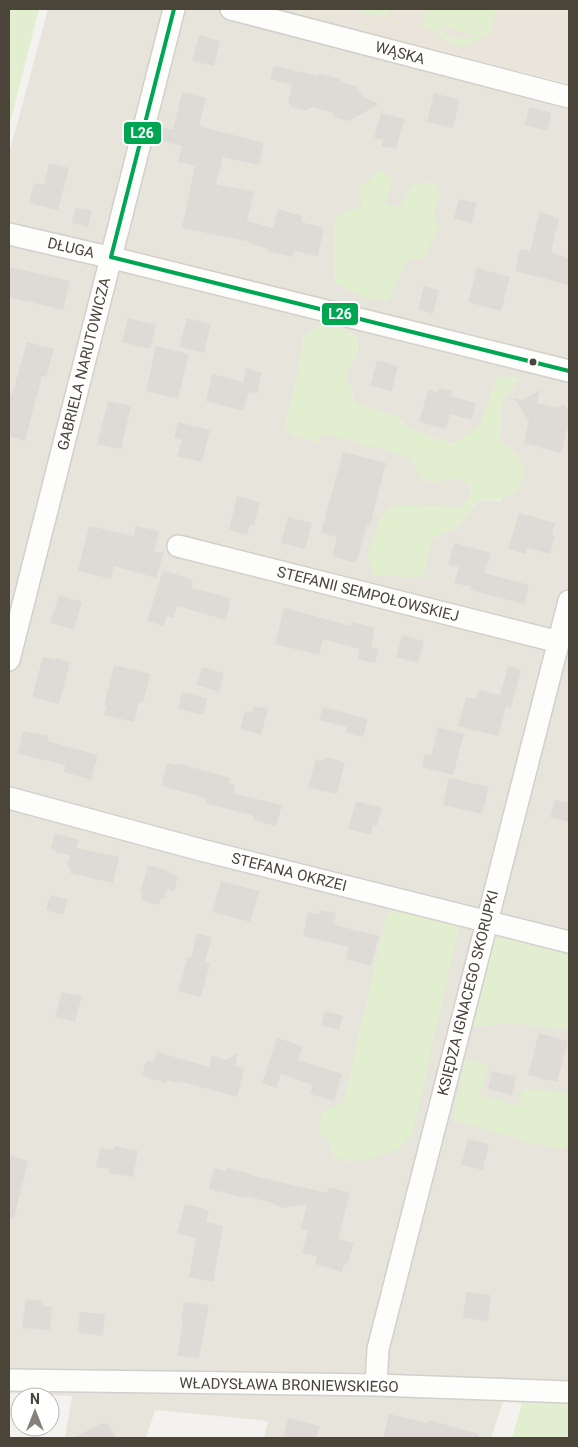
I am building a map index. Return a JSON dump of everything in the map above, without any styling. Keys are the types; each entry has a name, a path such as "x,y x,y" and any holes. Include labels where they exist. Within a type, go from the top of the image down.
{"street":[{"name":"GABRIELA NARUTOWICZA","path":"9,660 174,9"},
{"name":"WĄSKA","path":"231,9 569,97"},
{"name":"DŁUGA","path":"9,234 569,371"},
{"name":"STEFANII SEMPOŁOWSKIEJ","path":"178,546 559,642"},
{"name":"KSIĘDZA IGNACEGO SKORUPKI","path":"376,1386 378,1349 569,601"},
{"name":"STEFANA OKRZEI","path":"9,798 201,850 569,942"},
{"name":"WŁADYSŁAWA BRONIEWSKIEGO","path":"9,1380 376,1386 569,1392"}],"shaded area":[{"path":"48,9 300,9 298,17 569,91 569,954 506,938 495,938 569,959 569,1405 503,1402 491,1438 264,1438 268,1421 155,1410 146,1438 65,1438 72,1396 60,1395 60,1387 10,1387 9,1393 9,154","holes":["337,326 356,336 358,347 356,356 345,376 355,403 398,417 408,428 454,444 480,426 498,375 519,379 501,403 500,441 518,456 501,500 478,501 458,526 432,539 367,555 380,521 391,506 460,507 472,495 468,482 449,478 431,483 421,477 410,457 322,432 318,443 291,435 286,420 294,393 304,337","387,914 333,1155 328,1140 337,1107 344,1103"]},
{"path":"301,9 569,9 569,84 299,15"}],"green space":[{"path":"9,9 39,9 9,127"},
{"path":"352,9 390,9 388,18"},
{"path":"426,9 496,9 493,23 488,32 471,44 455,45 441,38 430,24 429,29 421,27","holes":["438,25 473,35 453,38 444,34"]},
{"path":"379,170 392,177 386,205 399,207 414,184 435,182 440,194 433,215 439,225 425,257 408,260 388,301 363,297 335,283 333,252 335,217 362,206 359,189"},
{"path":"317,325 337,326 356,336 357,352 345,376 355,403 398,417 408,428 453,444 480,426 498,375 519,379 501,403 500,441 518,456 526,472 513,493 497,500 478,501 458,526 432,539 423,577 375,576 367,555 380,521 392,505 460,507 472,495 468,482 449,478 431,483 421,477 409,457 322,433 319,443 291,435 286,429 286,420 294,393 304,337"},
{"path":"401,907 460,922 412,1136 397,1150 372,1159 346,1162 333,1155 328,1140 318,1130 323,1112 344,1102 387,914"},
{"path":"495,938 506,938 569,954 569,1030 509,1023 473,1027"},
{"path":"465,1058 488,1065 480,1095 519,1106 524,1089 569,1093 569,1135 565,1150 535,1144 453,1120"},
{"path":"522,1403 569,1405 569,1438 512,1438"}],"building":[{"path":"199,35 220,41 214,66 192,61"},
{"path":"274,66 318,76 318,73 341,79 340,82 356,86 363,97 379,104 349,121 335,118 332,112 311,107 305,111 291,107 288,102 292,85 270,79"},
{"path":"182,92 206,98 199,126 264,143 259,165 223,157 216,184 254,192 247,221 273,228 278,209 302,216 301,222 324,228 318,256 294,251 292,257 267,251 268,248 251,244 251,242 182,228 195,166 178,162 182,146 154,139 157,127 173,130"},
{"path":"434,93 460,100 453,128 427,122"},
{"path":"529,107 551,113 547,131 525,125"},
{"path":"381,113 405,119 396,149 382,146 383,140 374,138"},
{"path":"49,163 69,168 58,210 29,203 34,183 44,185"},
{"path":"459,199 477,203 472,223 454,218"},
{"path":"75,208 92,210 88,227 72,223"},
{"path":"540,212 559,218 551,252 569,258 569,285 515,271 520,249 530,251"},
{"path":"9,267 70,281 63,310 9,297"},
{"path":"477,268 510,277 501,311 468,302"},
{"path":"424,286 439,290 433,314 418,309"},
{"path":"128,318 156,325 150,349 122,342"},
{"path":"187,318 211,324 204,353 179,347"},
{"path":"27,342 54,349 46,377 42,376 25,441 9,436 9,393 12,394"},
{"path":"156,346 189,354 178,399 146,391"},
{"path":"377,360 398,366 392,391 370,386"},
{"path":"246,368 262,373 257,394 249,391 243,411 206,401 212,374 243,382"},
{"path":"439,388 452,391 451,396 476,403 472,420 450,414 446,429 419,422 428,390 438,392"},
{"path":"540,390 537,403 557,408 564,404 569,412 569,422 561,453 524,443 529,421 514,398 523,400"},
{"path":"108,401 131,406 121,449 97,444"},
{"path":"178,422 210,430 202,462 177,456 182,440 174,438"},
{"path":"343,452 386,463 370,526 367,525 356,563 332,556 337,537 321,533"},
{"path":"237,496 260,502 254,525 250,525 247,535 229,530"},
{"path":"519,513 555,523 552,534 555,536 550,554 527,548 526,554 508,549"},
{"path":"288,517 312,523 305,549 281,543"},
{"path":"89,526 134,536 136,526 159,531 154,552 164,552 156,578 114,566 111,579 78,571"},
{"path":"454,543 491,553 484,573 529,585 524,604 470,590 471,587 454,583 459,567 448,565"},
{"path":"163,570 193,580 191,588 231,598 226,620 177,606 173,618 167,616 164,626 147,621"},
{"path":"59,595 82,602 74,630 50,623"},
{"path":"284,608 351,626 352,622 375,628 371,647 379,649 375,663 357,659 360,649 323,639 319,655 275,644"},
{"path":"402,635 424,641 418,663 396,657"},
{"path":"43,657 70,662 59,704 32,697"},
{"path":"114,665 150,674 143,703 139,702 134,722 104,715 107,705 104,705"},
{"path":"508,666 521,670 511,708 506,707 498,736 458,726 466,697 476,699 479,690 500,695"},
{"path":"202,667 224,673 219,692 197,685"},
{"path":"182,692 207,698 203,715 178,709"},
{"path":"254,706 268,709 261,735 240,729 245,711 253,712"},
{"path":"323,707 368,719 363,737 346,733 347,727 319,720"},
{"path":"438,727 464,734 453,775 422,767 425,754 431,756"},
{"path":"23,731 48,736 47,741 98,755 91,780 64,772 65,765 18,754"},
{"path":"325,757 345,762 337,794 308,788 316,759 324,761"},
{"path":"167,763 177,765 178,763 230,778 228,783 235,785 233,793 282,805 276,826 253,820 254,816 205,803 206,798 161,786"},
{"path":"449,778 489,787 482,814 443,805"},
{"path":"555,800 569,803 569,822 550,817"},
{"path":"356,801 382,808 377,826 373,825 371,835 348,829"},
{"path":"55,833 79,840 76,848 119,857 113,883 70,873 71,868 67,866 70,855 55,852 51,849"},
{"path":"148,865 172,872 171,874 178,876 174,891 167,889 164,899 161,898 159,905 141,900 143,894 140,893"},
{"path":"221,881 259,891 250,922 212,912"},
{"path":"50,895 68,899 63,915 46,910"},
{"path":"320,910 336,913 334,925 379,936 371,966 346,959 349,947 303,936 308,912 319,914"},
{"path":"197,933 212,937 205,962 210,963 201,997 178,991 188,957 191,958"},
{"path":"62,992 82,996 75,1022 55,1017"},
{"path":"325,1011 343,1016 339,1030 321,1025"},
{"path":"539,1033 568,1041 557,1082 528,1075"},
{"path":"277,1038 303,1046 298,1060 342,1074 334,1101 310,1094 313,1085 281,1074 277,1088 262,1083"},
{"path":"157,1052 209,1067 212,1056 226,1060 238,1053 235,1066 244,1069 237,1097 179,1081 179,1083 166,1080 166,1083 142,1076 146,1060 154,1062"},
{"path":"492,1071 516,1077 512,1095 488,1089"},
{"path":"468,1139 489,1144 483,1170 461,1165"},
{"path":"114,1146 138,1151 133,1177 109,1173 109,1169 96,1167 100,1148 113,1150"},
{"path":"9,1155 28,1161 14,1218 9,1218"},
{"path":"214,1168 226,1171 227,1168 327,1193 329,1187 350,1193 338,1239 354,1243 347,1265 344,1264 342,1272 315,1264 317,1256 302,1253 308,1231 301,1229 307,1204 281,1208 270,1202 209,1189"},
{"path":"185,1204 209,1210 206,1222 223,1226 213,1282 189,1277 196,1238 177,1233"},
{"path":"466,1292 491,1295 488,1321 463,1318"},
{"path":"26,1299 43,1301 43,1306 52,1307 50,1330 22,1328"},
{"path":"184,1302 209,1305 199,1358 177,1356 183,1322 181,1321"},
{"path":"80,1312 105,1314 103,1336 78,1333"},
{"path":"389,1414 428,1423 429,1420 479,1434 478,1438 383,1438"},
{"path":"288,1418 320,1426 316,1438 283,1438"},
{"path":"102,1423 108,1424 117,1438 73,1438"}],"transit line":[{"name":"L26","path":"111,257 174,9"},
{"name":"L26","path":"111,257 569,371"}]}
